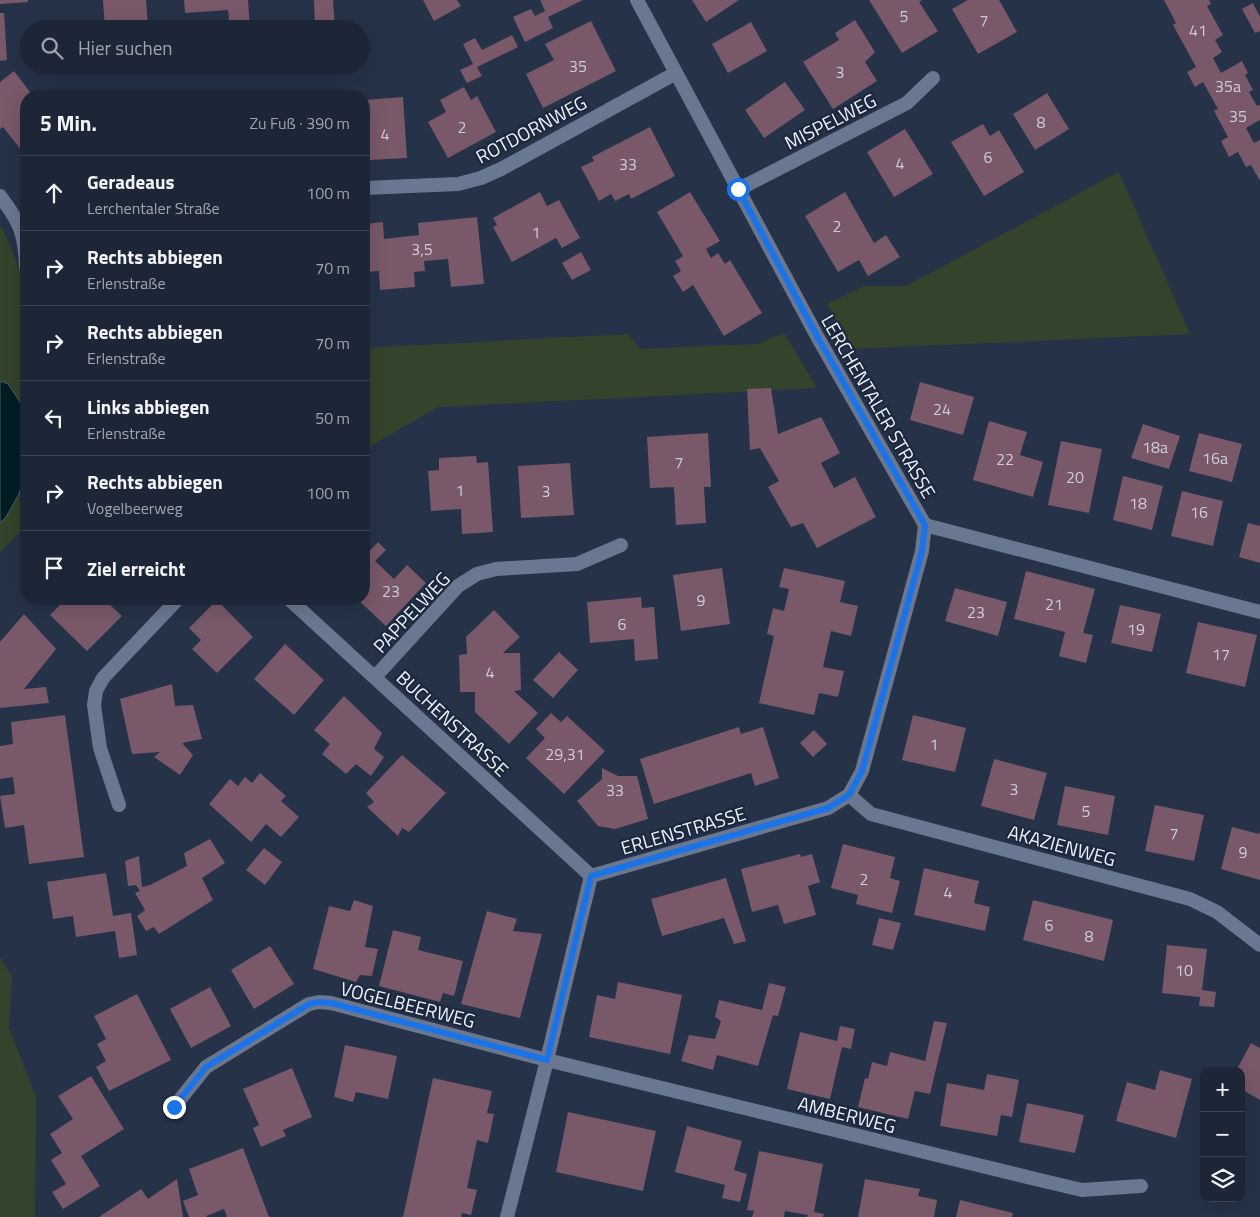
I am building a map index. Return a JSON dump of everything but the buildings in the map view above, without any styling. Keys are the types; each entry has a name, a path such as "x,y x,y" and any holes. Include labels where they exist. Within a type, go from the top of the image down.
{"street":[{"name":"LERCHENTALER STRASSE","path":"636,0 818,338 925,525 1260,612"},
{"name":"ROTDORNWEG","path":"370,188 458,184 481,178 501,169 676,73"},
{"name":"MISPELWEG","path":"738,189 907,103 932,78"},
{"path":"0,196 20,227"},
{"path":"12,212 20,210"},
{"name":"ERLENSTRASSE","path":"591,876 828,808 849,795 862,771 922,551 925,525"},
{"name":"PAPPELWEG","path":"375,678 458,586 477,574 496,569 577,564 621,545"},
{"path":"119,805 100,748 94,705 96,691 103,678 172,605"},
{"name":"BUCHENSTRASSE","path":"296,605 591,876"},
{"name":"AKAZIENWEG","path":"849,795 872,814 1190,898 1217,912 1260,945"},
{"path":"507,1217 591,876"},
{"name":"VOGELBEERWEG","path":"174,1107 206,1067 309,1004 319,1002 331,1003 547,1060"},
{"name":"AMBERWEG","path":"547,1060 1082,1190 1141,1186"}],"green space":[{"path":"1119,172 1190,334 852,349 827,304 864,286 906,286"},
{"path":"0,226 4,231 20,272 20,402 8,384 0,381"},
{"path":"784,333 817,388 438,407 370,447 370,348 628,334 640,349 758,344"},
{"path":"20,487 20,532 0,553 0,523 16,498"},
{"path":"0,957 12,977 9,1028 36,1097 35,1217 0,1217"}],"water":[{"path":"0,381 8,384 20,402 20,490 6,517 0,523"}],"route":[{"path":"174,1107 206,1067 309,1004 319,1002 331,1003 547,1060 591,876 828,808 849,795 862,771 922,551 925,525 818,338 738,189"}]}
